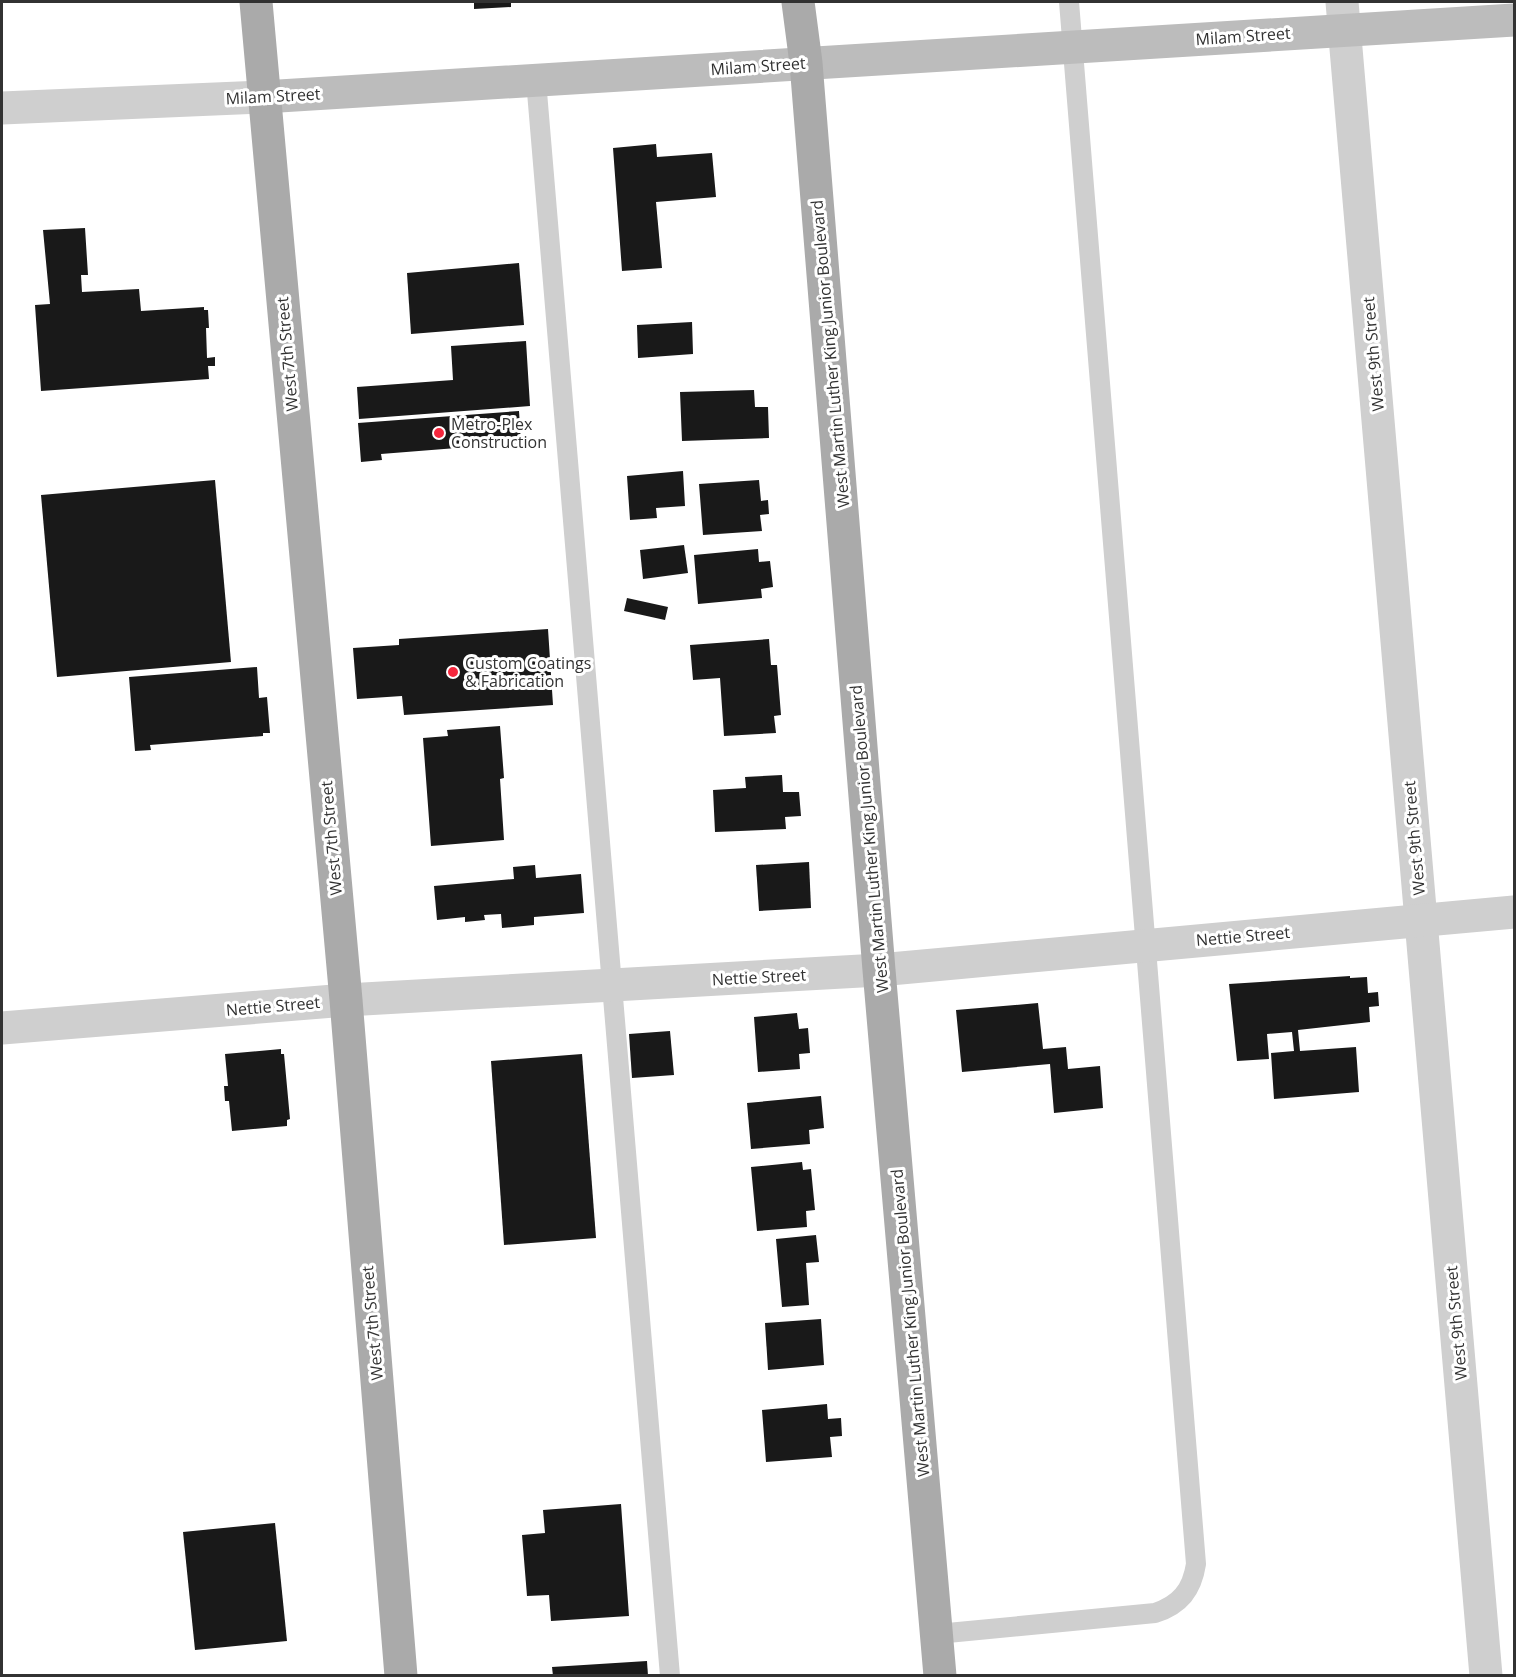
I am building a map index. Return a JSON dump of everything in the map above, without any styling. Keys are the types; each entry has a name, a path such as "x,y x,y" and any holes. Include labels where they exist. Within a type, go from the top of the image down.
{"main road":[{"name":"West 7th Street","path":"256,2 346,1000 401,1676"},
{"name":"West Martin Luther King Junior Boulevard","path":"798,2 806,63 879,970 940,1676"}],"street":[{"name":"Milam Street","path":"2,108 263,96 1073,46 1344,15 1515,20"},
{"name":"West 9th Street","path":"1344,15 1486,1676"},
{"name":"Nettie Street","path":"2,1028 346,1000 879,970 1515,912"}],"lane":[{"path":"937,1634 1155,1613 1169,1609 1182,1598 1193,1583 1196,1564 1069,2"},
{"path":"536,80 670,1676"}],"building":[{"path":"474,2 511,2 511,7 474,9"},
{"path":"656,144 657,157 712,153 716,197 656,202 662,268 622,271 613,148"},
{"path":"85,228 88,275 81,275 82,292 139,289 141,311 204,307 204,310 208,310 207,358 215,357 215,366 208,366 209,379 41,391 35,305 50,304 43,230"},
{"path":"519,263 524,325 411,334 407,273"},
{"path":"692,322 693,354 638,358 637,325"},
{"path":"526,341 530,406 359,419 357,387 453,380 451,346"},
{"path":"754,390 755,407 768,407 769,438 682,441 680,392"},
{"name":"Metro-Plex Construction","path":"519,411 521,443 381,454 382,460 361,462 358,423"},
{"path":"683,471 685,506 656,508 657,518 630,520 627,476"},
{"path":"215,480 231,662 57,677 41,495"},
{"path":"759,480 761,501 768,500 769,514 760,515 762,531 703,535 699,484"},
{"path":"684,545 688,573 643,579 640,550"},
{"path":"758,549 759,562 770,561 773,587 761,589 762,598 698,604 694,555"},
{"path":"627,598 668,607 665,620 624,611"},
{"name":"Custom Coatings & Fabrication","path":"548,629 553,705 404,715 402,696 357,699 353,648 399,645 399,639"},
{"path":"769,639 771,665 777,665 781,715 774,716 776,733 724,736 720,678 693,680 690,645"},
{"path":"257,667 259,698 267,697 270,733 263,733 263,736 150,745 151,750 135,751 129,677"},
{"path":"500,726 504,778 500,779 504,840 431,846 423,738 448,736 447,730"},
{"path":"782,775 783,792 799,792 801,816 785,817 786,829 715,832 713,790 746,788 745,777"},
{"path":"809,862 811,908 759,911 756,865"},
{"path":"535,865 536,878 581,874 584,913 534,917 534,925 502,928 501,914 484,915 485,920 465,922 465,917 437,920 434,886 514,879 513,867"},
{"path":"1350,976 1350,978 1367,977 1368,993 1378,992 1379,1006 1369,1007 1370,1022 1298,1030 1300,1051 1356,1047 1359,1092 1274,1099 1271,1053 1294,1051 1292,1032 1267,1034 1269,1059 1237,1061 1229,984"},
{"path":"1038,1003 1043,1049 1066,1047 1068,1069 1100,1066 1103,1108 1054,1113 1050,1064 962,1072 956,1010"},
{"path":"797,1013 799,1029 808,1028 810,1053 799,1054 800,1069 758,1072 754,1017"},
{"path":"670,1031 674,1075 632,1078 629,1034"},
{"path":"281,1049 281,1054 284,1054 290,1119 287,1120 287,1126 232,1131 229,1101 225,1101 224,1086 228,1086 225,1054"},
{"path":"582,1054 596,1238 504,1245 491,1061"},
{"path":"821,1096 824,1128 809,1130 810,1144 751,1149 747,1103"},
{"path":"802,1162 803,1170 811,1169 815,1210 806,1211 807,1227 757,1231 751,1167"},
{"path":"816,1235 819,1262 806,1263 809,1305 782,1307 776,1239"},
{"path":"821,1319 824,1365 768,1370 765,1323"},
{"path":"827,1404 828,1419 841,1418 842,1436 830,1437 832,1457 766,1462 762,1410"},
{"path":"621,1504 629,1616 551,1621 549,1595 527,1596 522,1535 545,1533 543,1510"},
{"path":"275,1523 287,1641 195,1650 183,1532"},
{"path":"647,1661 648,1676 553,1676 552,1667"}],"place":[{"name":"Metro-Plex Construction","path":"439,433"},
{"name":"Custom Coatings & Fabrication","path":"453,672"}]}
